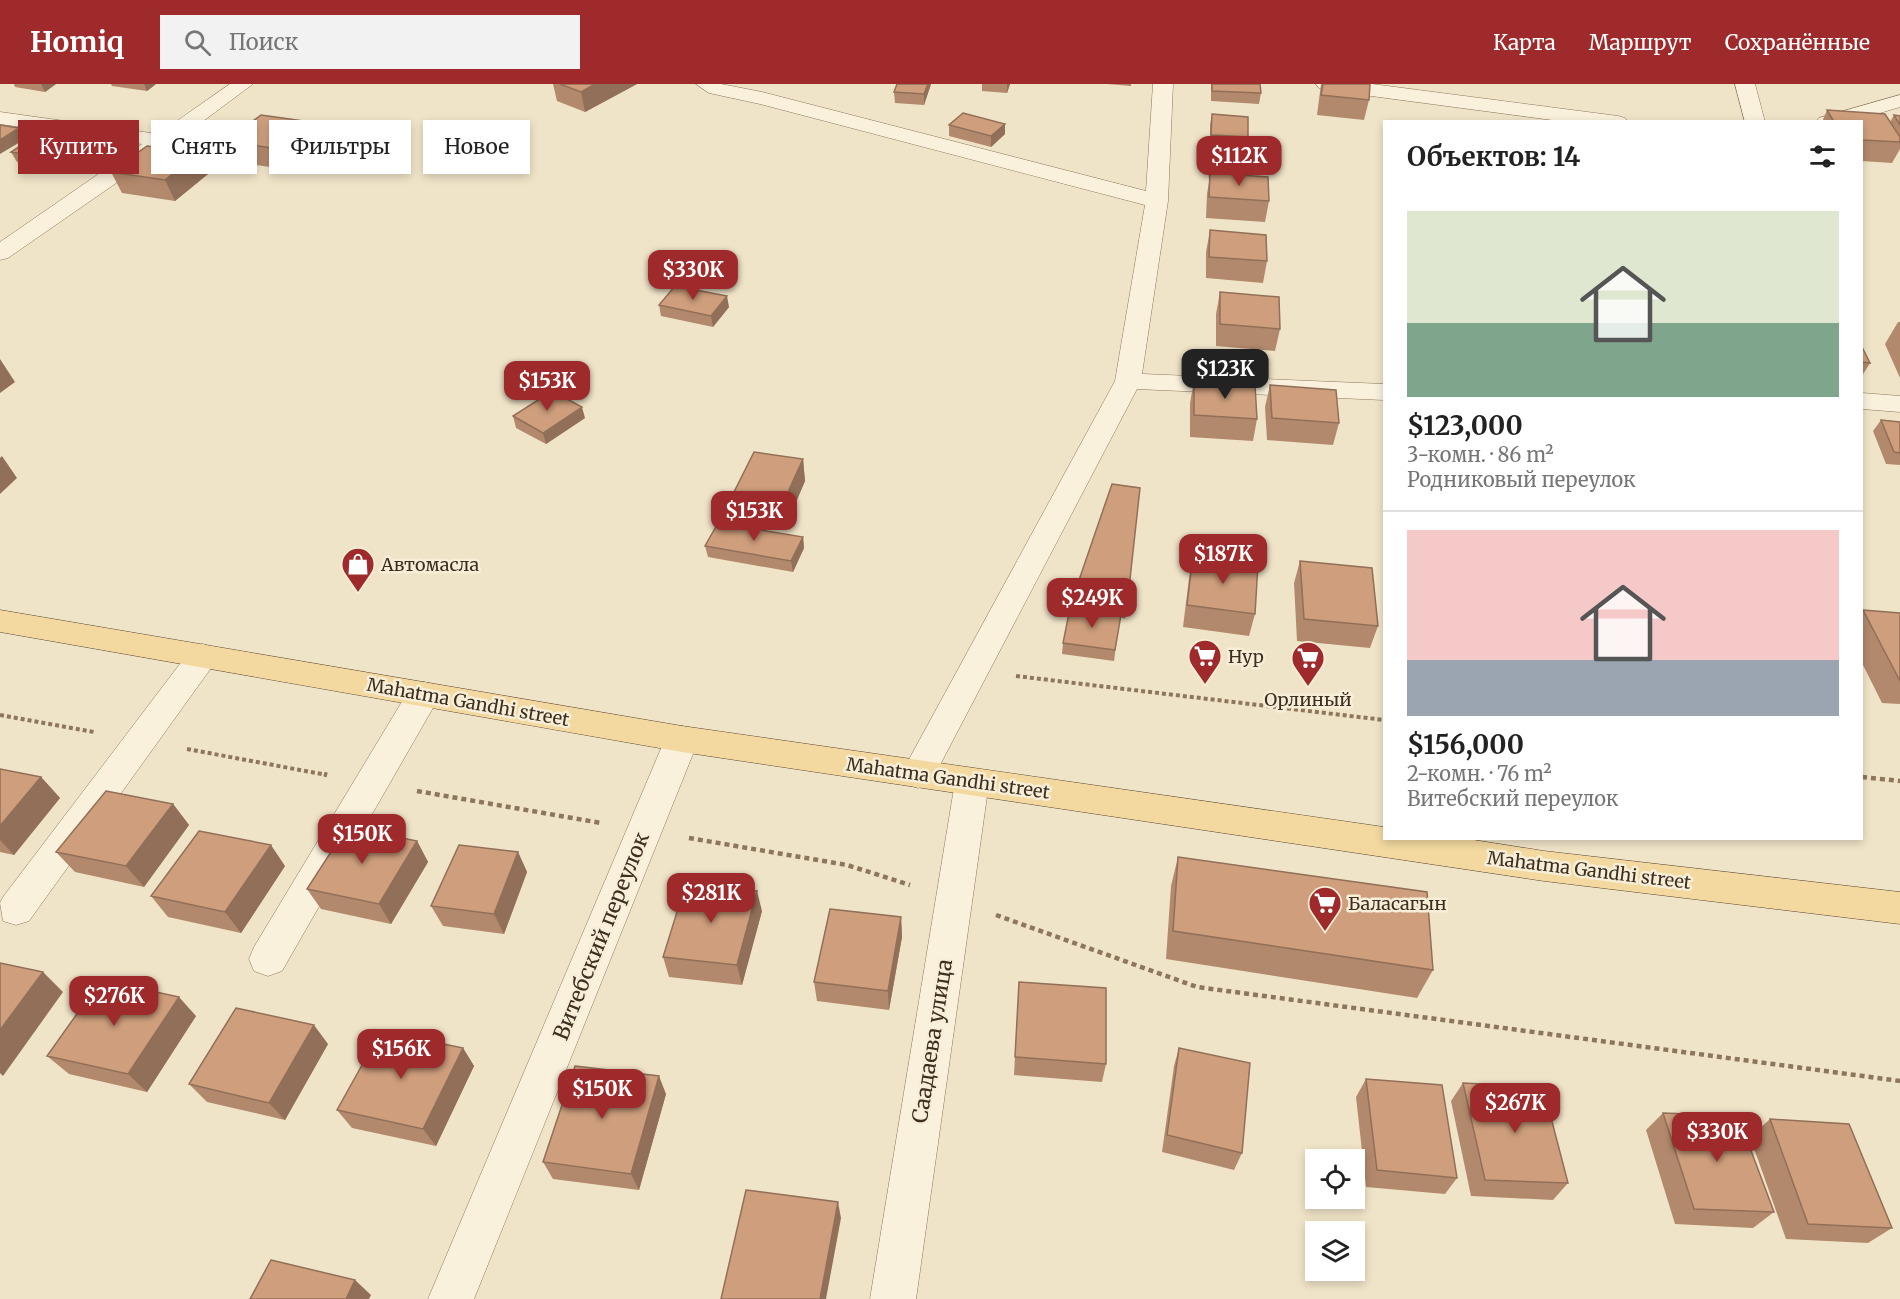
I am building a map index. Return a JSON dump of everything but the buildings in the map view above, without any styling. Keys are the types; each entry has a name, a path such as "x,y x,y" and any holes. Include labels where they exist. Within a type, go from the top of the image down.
{"main road":[{"name":"Mahatma Gandhi street","path":"0,621 682,739 1544,866 1900,908"}],"street":[{"path":"193,120 243,84"},
{"path":"706,84 716,89 762,98 1157,201"},
{"path":"918,774 1128,381 1157,201 1163,84"},
{"path":"1326,84 1603,120"},
{"path":"1745,84 1754,120"},
{"path":"1833,120 1900,101"},
{"path":"0,118 151,139"},
{"path":"0,253 151,150"},
{"path":"1128,381 1383,392"},
{"path":"1863,401 1900,404"},
{"path":"16,909 203,656"},
{"path":"268,959 424,694"},
{"name":"Витебский переулок","path":"451,1299 682,739"},
{"name":"Саадаева улица","path":"893,1299 972,782"}],"path":[{"path":"972,671 1383,720"},
{"path":"1863,777 1900,781"}],"place":[{"name":"Автомасла","path":"358,593"},
{"name":"Нур","path":"1205,685"},
{"name":"Орлиный","path":"1308,687"},
{"name":"Баласагын","path":"1325,932"}]}
